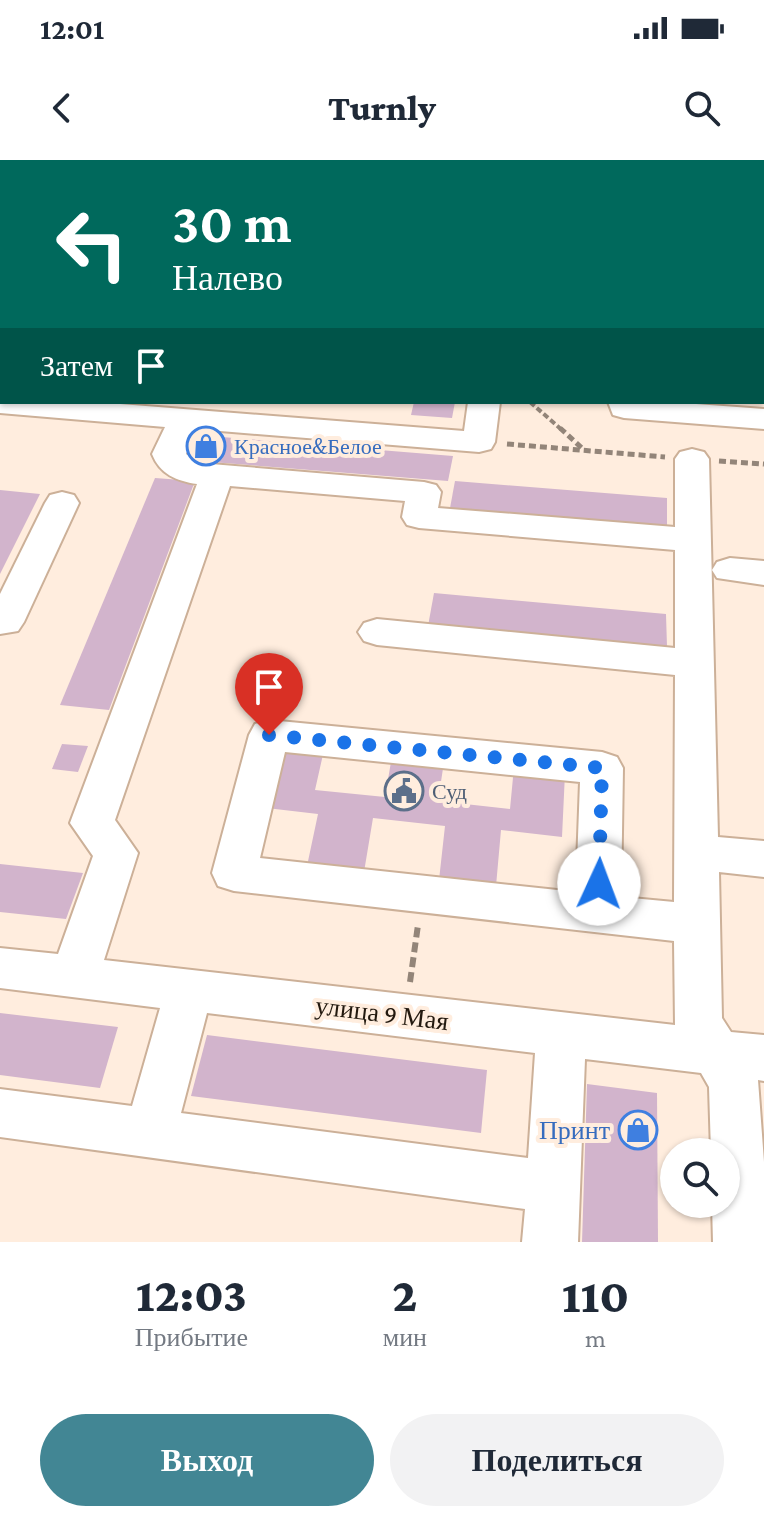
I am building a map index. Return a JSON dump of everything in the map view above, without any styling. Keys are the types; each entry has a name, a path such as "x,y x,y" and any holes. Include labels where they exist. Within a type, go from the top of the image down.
{"street":[{"path":"0,404 130,408 184,419 294,414 479,442 484,404"},
{"path":"624,404 624,408 764,419"},
{"path":"184,419 169,454 173,464 192,473 424,492 419,517 693,540"},
{"path":"692,459 698,1022 740,1055 734,1083 741,1242"},
{"path":"74,977 116,853 92,823 217,475"},
{"path":"0,621 5,622 62,503"},
{"path":"377,632 694,663"},
{"path":"598,913 602,768 269,735 234,873 697,924"},
{"path":"696,852 764,859"},
{"name":"улица 9 Мая","path":"0,968 740,1055"},
{"path":"150,1133 189,990"},
{"path":"550,1242 561,1034"},
{"path":"0,1113 553,1187"}],"path":[{"path":"532,404 585,450"},
{"path":"479,442 764,464"},
{"path":"409,987 422,894"}],"building":[{"path":"414,404 455,404 452,418 411,415"},
{"path":"209,436 453,456 448,481 199,461"},
{"path":"155,478 195,481 109,710 60,705"},
{"path":"455,481 667,498 667,526 450,508"},
{"path":"0,490 40,494 0,574"},
{"path":"434,593 666,614 667,647 428,626"},
{"path":"62,744 88,746 78,772 52,769"},
{"path":"273,745 324,750 315,790 385,797 392,756 444,762 438,801 510,809 514,767 565,773 562,837 501,830 496,886 439,880 445,826 373,818 364,872 307,866 318,814 258,807"},
{"path":"0,864 83,873 66,919 0,912"},
{"path":"0,1013 118,1027 100,1088 0,1075"},
{"path":"207,1035 487,1070 481,1133 191,1096"},
{"path":"587,1084 657,1093 658,1242 582,1242"}],"place":[{"name":"Красное&Белое","path":"206,446"},
{"name":"Суд","path":"404,791"},
{"name":"Принт","path":"638,1130"}],"route":[{"path":"269,735 602,768 599,884"}]}
